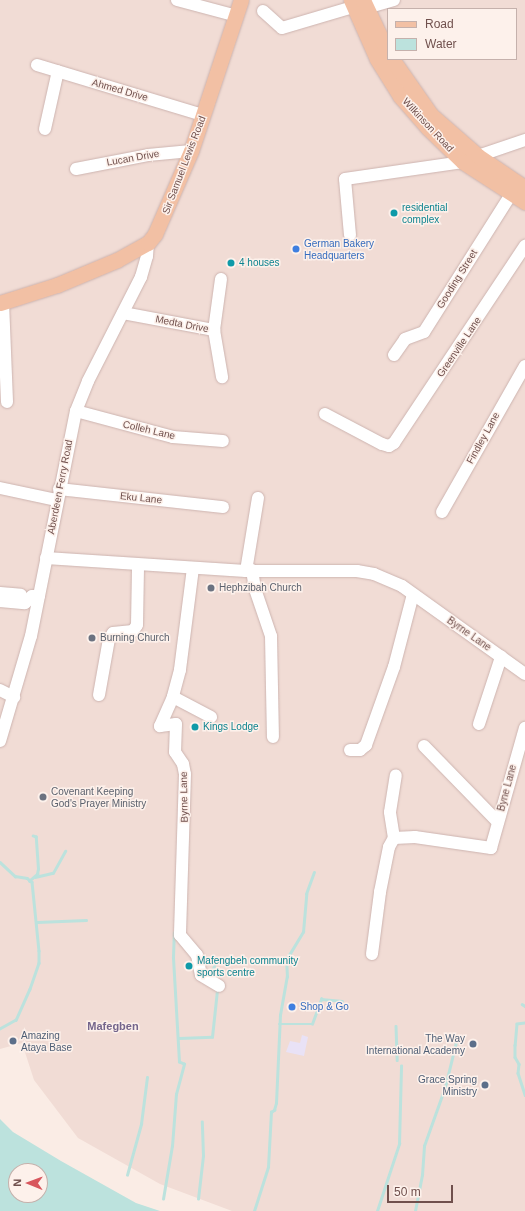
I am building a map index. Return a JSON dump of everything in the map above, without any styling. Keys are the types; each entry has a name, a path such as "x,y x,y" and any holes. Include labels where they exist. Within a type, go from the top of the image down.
{"main road":[{"name":"Sir Samuel Lewis Road","path":"2,302 57,285 117,260 148,243 155,234 172,199 191,151 237,16 241,0"},
{"path":"358,4 387,51"},
{"name":"Wilkinson Road","path":"358,4 377,59 400,96 427,127 463,162 518,191"},
{"name":"Wilkinson Road","path":"393,60 431,115 518,191 525,202"}],"street":[{"path":"177,0 237,16"},
{"path":"263,11 282,28 358,4 394,0"},
{"name":"Ahmed Drive","path":"37,65 203,115"},
{"path":"46,129 58,71"},
{"path":"478,156 525,140"},
{"name":"Lucan Drive","path":"76,168 148,155 191,151"},
{"path":"350,235 345,179 463,162"},
{"name":"Gooding Street","path":"394,355 405,339 419,336 424,332 518,191"},
{"name":"Aberdeen Ferry Road","path":"0,741 25,662 36,596 46,558 57,495 76,412 88,381 145,267 148,243"},
{"name":"Greenville Lane","path":"325,414 389,446 394,443 525,246"},
{"name":"Medta Drive","path":"123,313 214,330 221,279"},
{"path":"2,302 8,402"},
{"path":"214,330 222,377"},
{"name":"Findley Lane","path":"442,512 525,366"},
{"name":"Colleh Lane","path":"76,412 173,437 223,441"},
{"name":"Eku Lane","path":"0,488 57,495 223,507"},
{"path":"258,498 249,571 271,636 273,737"},
{"name":"Byrne Lane","path":"46,558 249,571 374,574 389,579 413,594 525,674"},
{"path":"99,695 109,639 113,633 133,632 137,625 138,565"},
{"name":"Byrne Lane","path":"193,568 185,647 173,697 160,726 176,724 175,752 183,764 185,774 180,935 197,955 201,975 219,986"},
{"path":"0,592 36,596"},
{"path":"350,750 360,750 366,745 394,666 413,594"},
{"path":"0,601 25,603 36,596"},
{"path":"479,724 501,657"},
{"path":"0,690 14,697"},
{"path":"173,697 211,717"},
{"name":"Byne Lane","path":"394,838 415,837 491,848 525,728"},
{"path":"424,746 498,822"},
{"path":"372,954 380,892 389,847 394,838 390,812 396,775"}],"shaded area":[{"path":"0,0 525,0 525,1211 232,1211 160,1184 78,1138 34,1080 22,1043 0,1049"},
{"path":"302,1035 308,1037 304,1056 286,1052 290,1041 300,1043"}],"water":[{"path":"0,1119 13,1132 61,1161 136,1203 160,1211 0,1211"}],"waterway":[{"path":"29,881 37,874 38,869 36,837 33,836"},
{"path":"35,877 53,873 65,851"},
{"path":"0,862 15,876 27,878 32,882 39,951 39,963 30,989 16,1020 0,1029"},
{"path":"254,1211 268,1167 271,1112 274,1110 276,1103 280,1015 287,977 286,960 303,932 306,894 314,872"},
{"path":"37,922 86,920"},
{"path":"163,1199 172,1146 176,1094 184,1064 179,1062 173,957 174,933"},
{"path":"210,977 215,963"},
{"path":"179,1038 212,1037 217,990"},
{"path":"279,1024 312,1024 321,999 342,1001"},
{"path":"525,1023 517,1024 515,1045 515,1057 519,1064 518,1073 525,1095"},
{"path":"396,1026 397,1060"},
{"path":"415,1211 422,1175 424,1146 445,1087 456,1042"},
{"path":"377,1211 399,1144 401,1066"},
{"path":"127,1175 141,1124 147,1077"},
{"path":"198,1199 203,1156 202,1122"}],"place":[{"name":"residential complex","path":"394,213"},
{"name":"German Bakery Headquarters","path":"296,249"},
{"name":"4 houses","path":"231,263"},
{"name":"Hephzibah Church","path":"211,588"},
{"name":"Burning Church","path":"92,638"},
{"name":"Kings Lodge","path":"195,727"},
{"name":"Covenant Keeping God's Prayer Ministry","path":"43,797"},
{"name":"Mafengbeh community sports centre","path":"189,966"},
{"name":"Shop & Go","path":"292,1007"},
{"name":"Amazing Ataya Base","path":"13,1041"},
{"name":"The Way International Academy","path":"473,1044"},
{"name":"Grace Spring Ministry","path":"485,1085"}],"district":[{"name":"Mafegben","path":"113,1026"}]}
